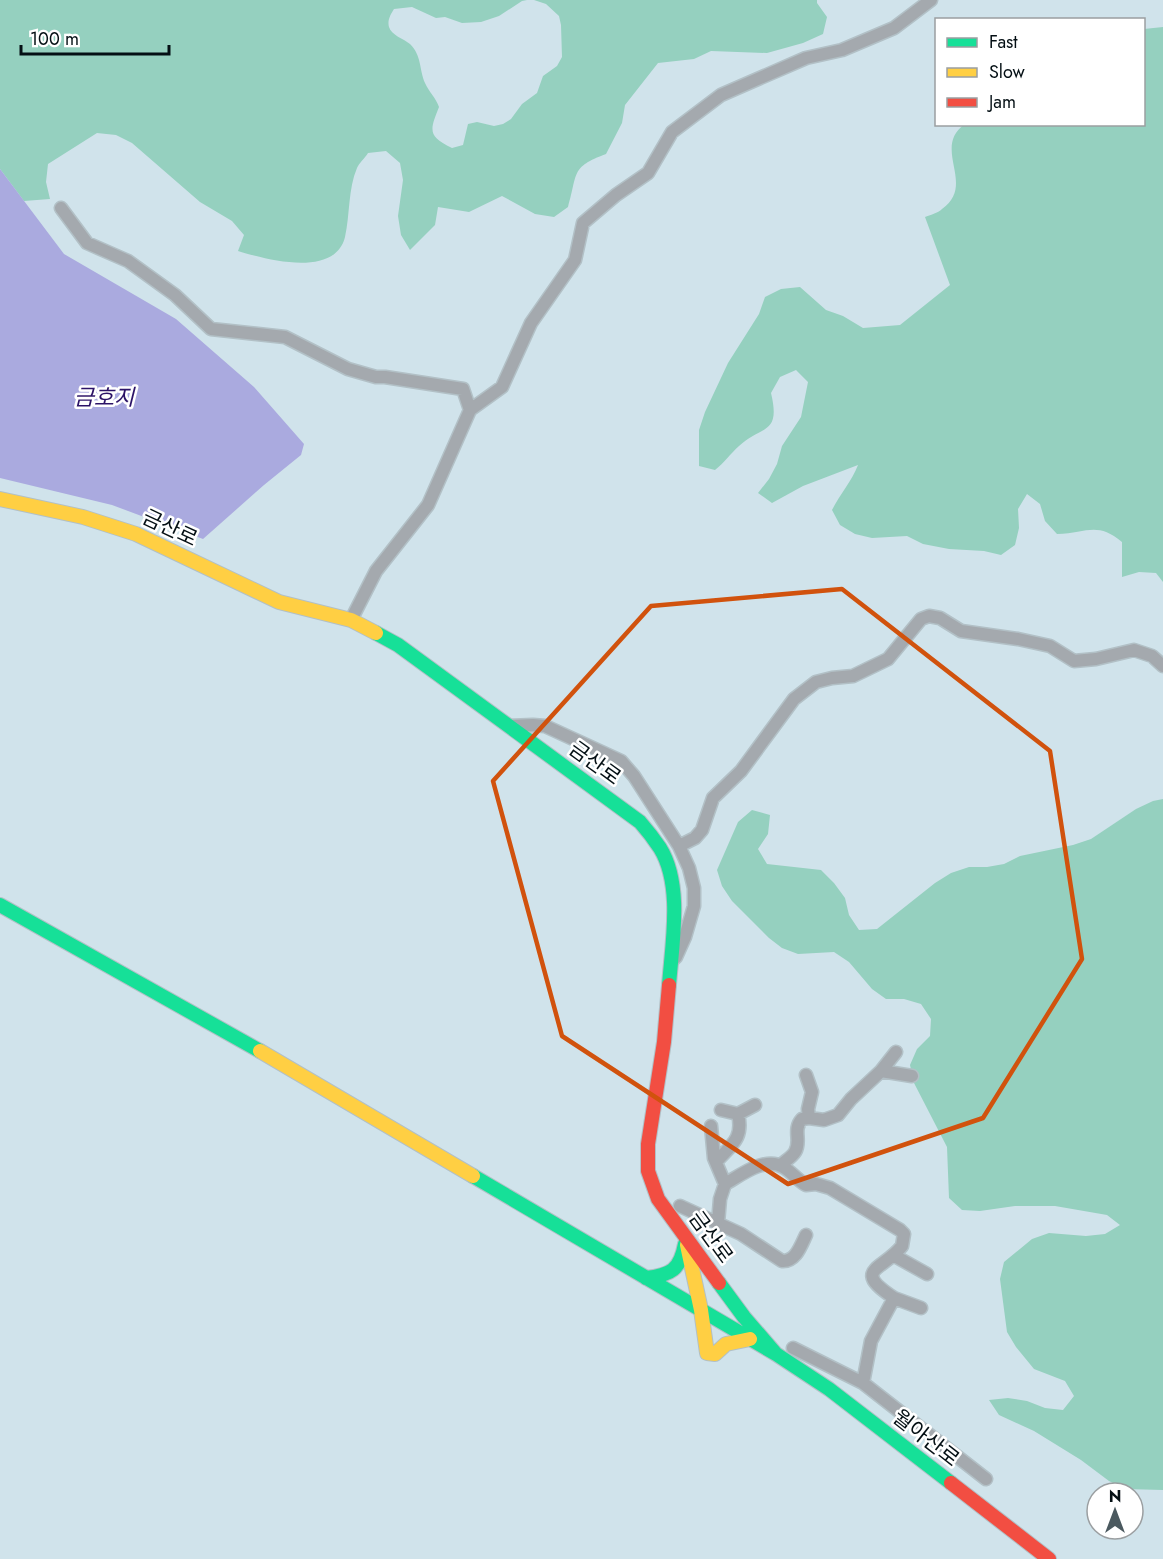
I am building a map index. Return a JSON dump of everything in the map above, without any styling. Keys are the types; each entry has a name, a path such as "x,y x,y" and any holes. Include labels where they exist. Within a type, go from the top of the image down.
{"street":[{"path":"351,620 376,571 428,505 470,410 502,387 531,323 575,260 583,223 616,195 648,173 672,132 721,95 806,58 842,50 894,28 931,0"},
{"path":"61,208 87,243 128,261 175,295 211,329 285,337 348,369 376,377 463,389 470,410"},
{"name":"금산로","path":"0,499 83,517 136,534 279,602 351,620 379,633 640,822 661,849 672,879 674,920 664,1042 647,1155 648,1171 658,1199 744,1317 776,1354"},
{"path":"679,846 695,838 702,830 713,798 741,771 794,699 816,682 853,676 888,659 921,619 929,616 940,618 961,631 1050,646 1074,661 1096,659 1134,650 1152,656 1163,666"},
{"path":"509,726 545,726 621,761 634,776 679,846 689,868 694,888 694,906 685,937 671,963"},
{"path":"0,905 275,1060 776,1354"},
{"path":"781,1165 794,1154 797,1148 796,1134 802,1119 824,1120 838,1115 851,1099 881,1071 896,1052"},
{"path":"881,1071 912,1076"},
{"path":"807,1075 812,1092 808,1109 809,1118"},
{"path":"721,1110 738,1114 754,1105"},
{"path":"716,1162 737,1139 740,1132 738,1114"},
{"path":"711,1126 713,1154 725,1184 720,1199 718,1223"},
{"path":"725,1184 761,1164 774,1163 781,1165 807,1185 816,1184 830,1188 900,1230 904,1234 904,1240 898,1250 878,1267 872,1277 873,1282 894,1299 921,1308"},
{"path":"680,1206 741,1234 782,1261 792,1258 807,1235"},
{"path":"646,1278 674,1271 682,1260 686,1239"},
{"path":"686,1239 701,1310 707,1353 715,1354 719,1347 726,1343 750,1339"},
{"path":"893,1255 927,1274"},
{"path":"863,1383 871,1341 894,1299"},
{"path":"794,1348 863,1383 986,1479"},
{"name":"월아산로","path":"776,1354 829,1389 1049,1559"}],"highlighted area":[{"path":"842,589 1050,751 1082,959 983,1118 788,1184 562,1036 493,781 651,606"}],"green space":[{"path":"0,0 527,0 499,16 481,22 462,23 445,17 436,18 412,7 394,9 389,22 390,30 414,49 425,83 439,107 433,132 438,140 452,148 463,145 468,124 477,122 494,126 511,119 522,104 537,93 543,76 557,66 562,57 559,16 546,4 534,0 817,0 827,17 823,34 803,43 767,53 711,51 694,59 658,63 625,105 622,123 606,154 586,163 581,168 575,179 568,207 554,217 535,214 502,196 469,212 438,207 435,225 410,250 401,235 398,216 403,180 400,163 386,151 368,153 354,176 345,237 339,250 328,258 299,263 238,251 244,235 232,221 200,202 132,143 116,135 97,133 48,164 46,182 50,199 24,201 0,169"},
{"path":"1163,27 1163,582 1156,573 1139,572 1122,577 1122,542 1098,530 1057,534 1045,521 1040,504 1027,494 1018,509 1019,528 1015,545 1001,555 923,544 907,536 872,538 855,534 840,525 832,510 858,465 803,486 772,503 758,493 769,479 777,464 782,446 801,417 808,382 796,370 780,377 771,393 773,416 767,427 747,439 715,470 699,466 699,430 705,412 728,363 759,314 765,297 781,289 800,287 826,310 843,316 863,328 900,325 950,285 925,217 942,209 952,199 956,189 952,144 956,134 963,126 1145,126 1145,29"},
{"path":"1163,799 1163,1490 1145,1490 1145,1481 1109,1481 1081,1460 1034,1431 999,1415 989,1400 1008,1398 1027,1401 1045,1408 1063,1410 1074,1396 1065,1381 1034,1369 1007,1332 1000,1279 1004,1262 1032,1239 1049,1233 1086,1236 1105,1234 1120,1225 1107,1215 1055,1206 962,1210 949,1198 947,1147 914,1083 910,1065 917,1049 930,1036 931,1019 921,1004 904,999 886,999 872,989 849,962 834,952 798,954 782,948 732,901 722,886 717,870 738,822 752,810 770,815 768,834 758,849 767,864 821,870 845,898 849,915 859,930 877,929 951,873 969,867 1004,864 1020,856 1091,839 1136,809"}],"water":[{"name":"금호지","path":"0,169 64,254 176,319 254,387 304,444 301,455 203,539 112,505 0,478"}],"traffic: fast":[{"path":"376,633 398,645 640,822 645,828 660,848 672,879 674,933 669,985"},
{"path":"0,905 260,1051"},
{"path":"473,1176 776,1354 829,1389 951,1483"},
{"path":"646,1278 673,1270 680,1260 685,1244"},
{"path":"719,1283 776,1354"}],"traffic: slow":[{"path":"0,499 83,517 136,534 279,602 351,620 376,633"},
{"path":"260,1051 473,1176"},
{"path":"687,1245 701,1310 707,1353 715,1354 726,1344 750,1339"}],"traffic: jam":[{"path":"669,985 664,1042 648,1144 648,1171 658,1199 719,1283"},
{"path":"951,1483 1049,1559"}]}
